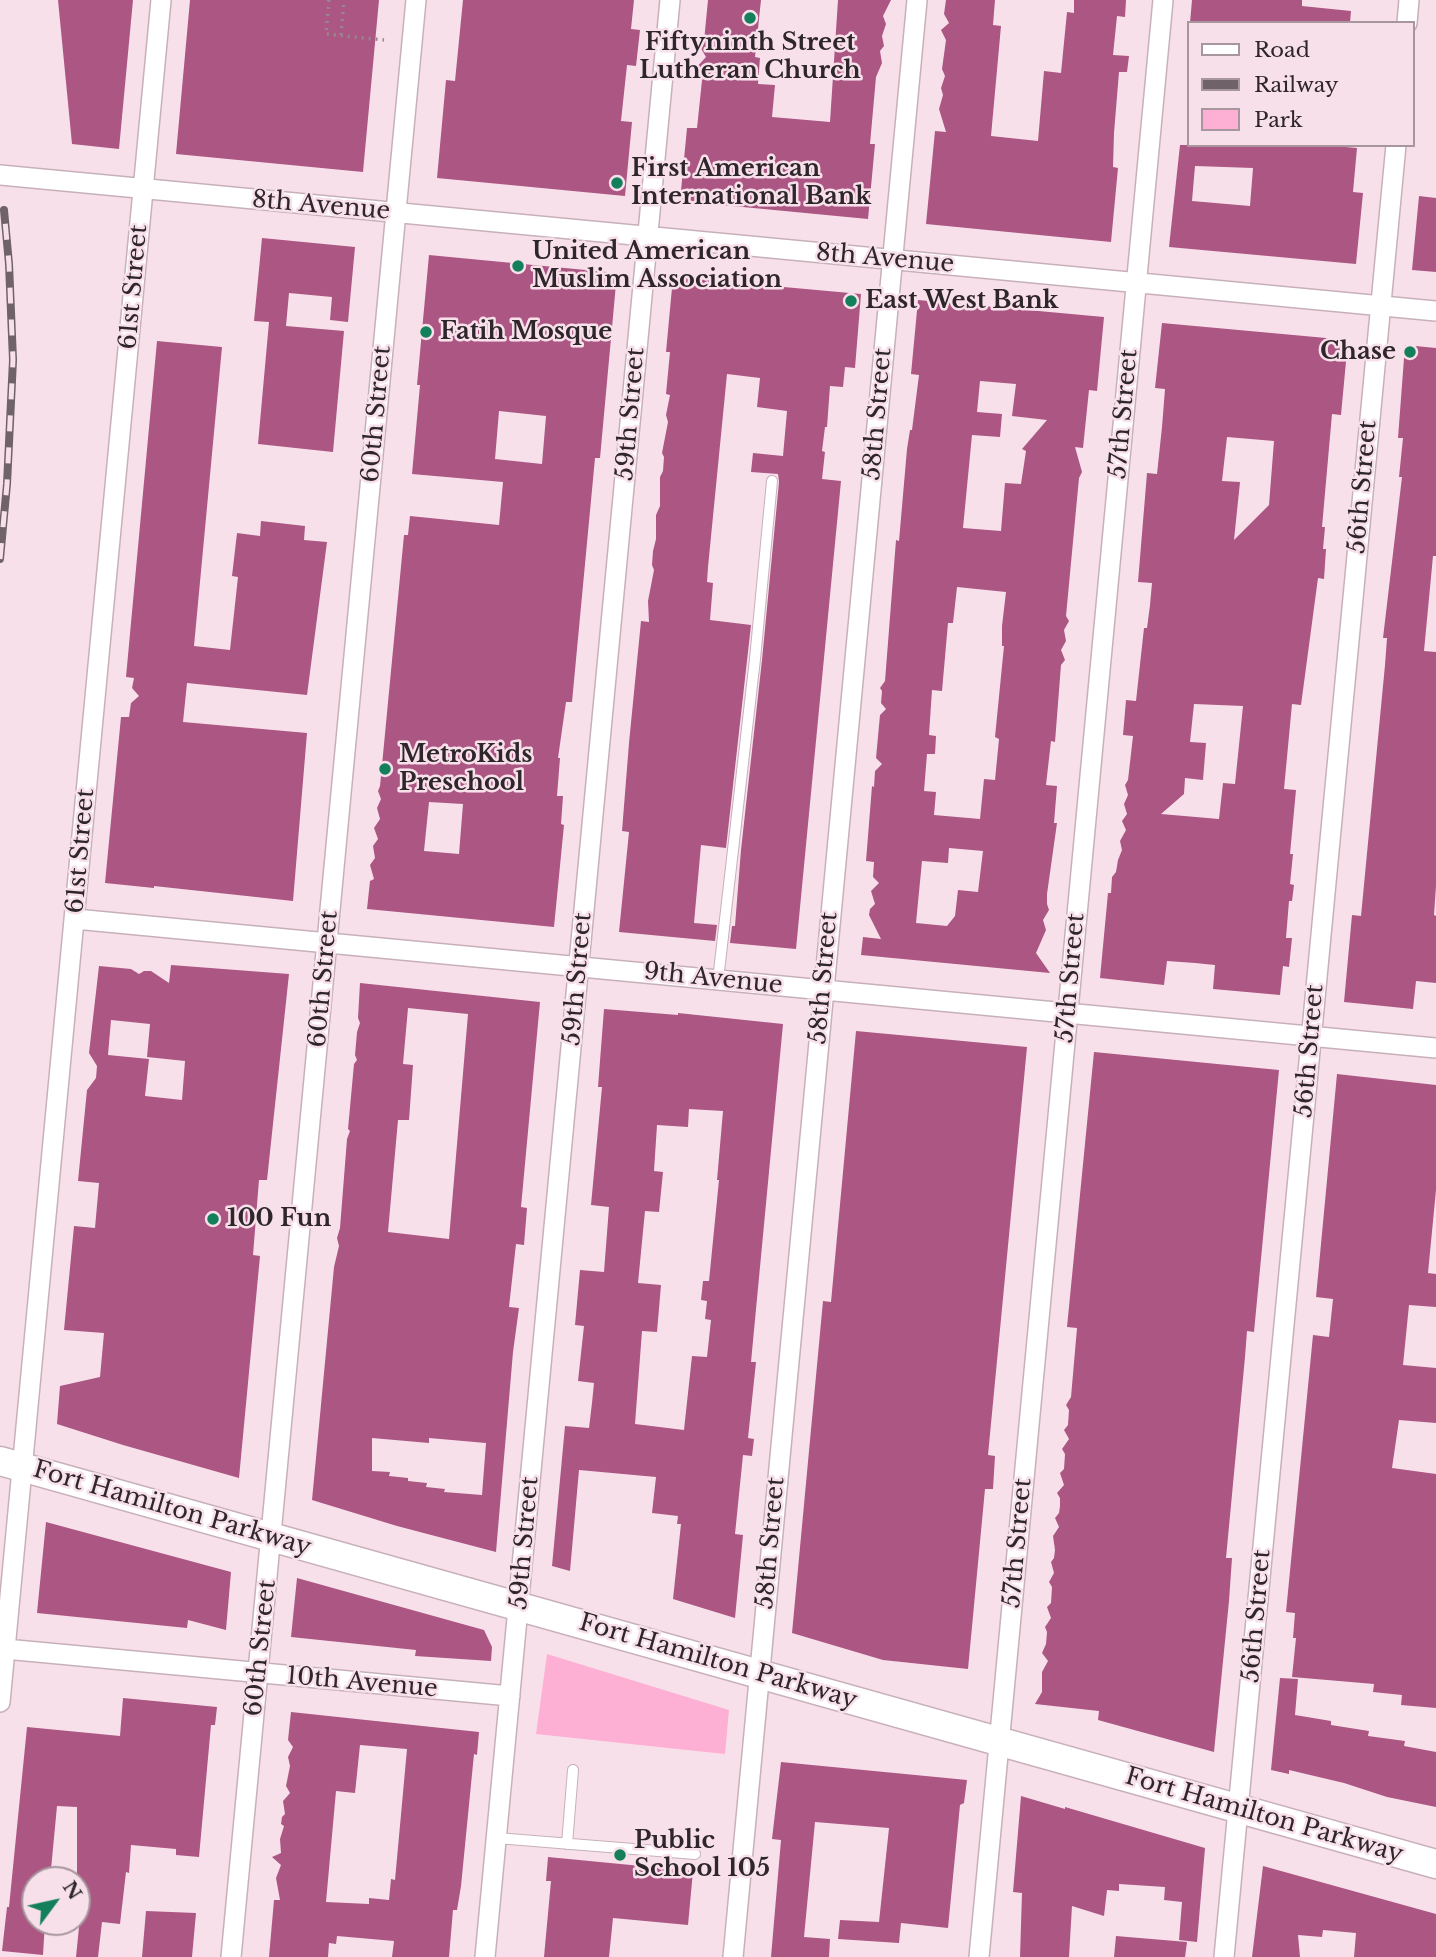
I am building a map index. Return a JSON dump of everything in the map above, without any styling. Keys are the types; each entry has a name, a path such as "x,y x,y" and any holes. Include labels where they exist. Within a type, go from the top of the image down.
{"main road":[{"name":"Fort Hamilton Parkway","path":"11,1464 1436,1864"}],"street":[{"name":"61st Street","path":"0,1702 5,1649 11,1464 75,919 161,0"},
{"name":"60th Street","path":"231,1957 416,0"},
{"name":"59th Street","path":"485,1957 670,0"},
{"name":"58th Street","path":"733,1957 918,0"},
{"name":"57th Street","path":"979,1957 1163,0"},
{"path":"1407,21 1409,0"},
{"name":"56th Street","path":"1224,1957 1395,147"},
{"name":"8th Avenue","path":"0,176 1436,311"},
{"name":"9th Avenue","path":"75,919 1436,1048"},
{"name":"10th Avenue","path":"5,1649 510,1696"}],"lane":[{"path":"719,980 772,481"},
{"path":"567,1844 573,1770"},
{"path":"497,1839 695,1854"}],"path":[{"path":"329,0 326,34 384,40"},
{"path":"341,35 344,0"}],"green space":[{"path":"547,1654 729,1710 725,1754 536,1734"}],"building":[{"path":"58,0 133,0 119,149 72,144"},
{"path":"190,0 379,0 363,172 176,154"},
{"path":"463,0 634,0 631,29 640,30 636,66 627,65 621,121 632,122 625,196 437,178 446,80 455,81"},
{"path":"708,0 761,0 755,57 760,58 758,84 775,85 772,117 830,122 838,0 891,0 883,16 886,24 882,36 884,46 880,51 882,63 876,77 870,144 875,144 868,219 680,201 687,128 697,128 703,71 694,70 706,57 699,45 704,41"},
{"path":"946,0 995,0 993,25 1001,26 991,136 1038,141 1044,71 1061,73 1067,12 1074,13 1074,0 1126,0 1125,17 1117,16 1113,55 1129,56 1127,72 1119,72 1113,167 1118,168 1111,242 926,224 935,131 946,132 939,109 945,76 942,69 946,40 941,30 949,23 944,14"},
{"path":"1192,0 1302,0 1302,6 1351,11 1350,21 1190,21"},
{"path":"1180,145 1357,148 1353,192 1363,193 1356,264 1169,247","holes":["1195,166 1253,168 1250,206 1192,201"]},
{"path":"1419,196 1436,198 1436,272 1412,270"},
{"path":"262,238 355,247 348,322 330,320 332,297 289,293 286,326 344,331 333,452 258,444 269,322 254,321"},
{"path":"429,255 617,273 600,458 595,458 572,702 566,702 558,758 557,796 563,796 561,824 564,825 554,927 367,909 370,881 374,879 370,865 375,858 373,846 378,839 374,828 380,819 377,808 381,799 378,791 404,535 408,535 410,516 499,525 503,482 412,474 420,385 417,385","holes":["499,411 546,416 542,464 495,459","429,802 463,804 459,854 424,851"]},
{"path":"673,277 861,294 855,368 845,367 843,387 830,386 822,451 825,452 822,479 841,481 796,949 730,943 732,926 735,926 779,482 778,474 751,472 753,453 783,456 787,411 757,407 760,378 727,374 708,567 707,582 713,583 710,620 751,625 726,848 701,845 694,923 717,925 715,941 619,932 629,832 622,831 629,743 641,621 649,622 648,601 654,570 652,565 656,515 660,506 660,477 664,457 662,453 668,422 666,415 670,395 666,394 670,352 666,352"},
{"path":"918,300 1104,317 1097,391 1089,390 1083,448 1075,447 1082,472 1079,478 1066,616 1069,621 1064,630 1066,641 1061,650 1065,660 1061,665 1055,742 1051,741 1046,785 1057,786 1054,823 1057,823 1047,894 1049,910 1043,920 1046,930 1036,953 1050,973 861,955 863,937 881,939 869,915 875,904 871,891 879,883 873,877 874,862 866,861 872,786 874,787 875,771 882,764 876,758 880,715 886,709 881,703 880,688 885,681 896,540 899,541 907,449 919,375 911,374","holes":["980,381 1016,384 1012,416 1047,420 1022,449 1026,451 1021,484 1005,483 1001,531 963,528 972,435 1000,437 1002,414 977,412","957,587 1006,592 995,737 999,739 995,780 984,779 980,819 934,815 936,792 924,791 927,754 935,754 936,736 929,735 932,690 942,691 948,623 953,623","949,848 983,851 978,892 958,890 955,916 947,926 916,923 922,861 948,863"]},
{"path":"1162,323 1348,340 1341,415 1332,414 1322,527 1325,527 1323,549 1326,549 1324,579 1318,578 1301,705 1292,704 1284,789 1296,790 1290,854 1293,854 1290,884 1294,885 1292,901 1289,901 1286,938 1292,938 1289,967 1283,966 1280,995 1213,989 1215,965 1195,963 1167,961 1164,985 1100,978 1108,893 1111,893 1112,877 1122,850 1120,841 1126,830 1122,821 1127,814 1124,804 1128,795 1125,785 1128,780 1133,736 1123,735 1126,700 1136,701 1144,628 1147,628 1150,605 1152,583 1138,582 1147,473 1157,474 1162,427 1165,389 1155,388","holes":["1227,437 1274,441 1269,505 1234,540 1240,482 1222,481","1194,704 1243,706 1235,784 1223,783 1219,819 1161,814 1184,794 1185,778 1203,780 1206,743 1190,742"]},
{"path":"157,341 222,347 194,646 230,650 238,577 232,576 237,533 260,536 261,521 305,526 304,540 327,542 307,695 187,683 183,722 307,733 293,901 105,883 121,717 129,717 131,703 139,696 132,688 134,678 126,677"},
{"path":"1405,345 1436,348 1436,556 1433,556 1424,651 1436,652 1436,983 1416,981 1413,1009 1344,1002 1352,915 1361,916 1385,665 1387,638 1383,638 1402,477 1399,477 1403,438 1398,438"},
{"path":"171,965 289,974 267,1180 259,1180 253,1255 260,1256 239,1478 57,1424 60,1386 100,1377 104,1333 64,1330 74,1226 95,1228 99,1183 78,1181 87,1090 96,1078 97,1066 89,1053 99,966 131,969 139,974 151,971 169,983","holes":["111,1020 150,1024 147,1057 185,1061 182,1100 145,1096 149,1059 108,1055"]},
{"path":"360,983 540,1002 521,1207 527,1208 524,1245 516,1244 509,1307 519,1308 496,1552 312,1500 334,1267 339,1246 337,1238 350,1131 348,1129 354,1064 357,1060 355,1055 360,1023","holes":["408,1008 468,1014 449,1239 388,1232 398,1120 409,1120 413,1065 403,1064","372,1438 429,1443 429,1438 486,1443 482,1495 444,1492 445,1489 426,1487 427,1483 389,1476 390,1472 372,1471"]},
{"path":"604,1009 678,1013 783,1024 751,1362 756,1362 748,1438 754,1439 752,1456 743,1455 735,1534 743,1535 735,1618 673,1599 681,1524 677,1524 678,1516 652,1513 656,1477 579,1470 570,1571 552,1566 565,1426 589,1428 594,1383 578,1381 584,1326 575,1325 580,1270 604,1272 609,1207 591,1205 602,1087 598,1087","holes":["689,1109 723,1111 709,1281 703,1281 701,1300 707,1301 705,1319 711,1320 707,1357 692,1356 684,1430 635,1424 642,1331 657,1332 661,1285 638,1283 645,1211 659,1212 663,1172 654,1171 657,1125 688,1127"]},
{"path":"856,1031 1027,1047 988,1455 995,1456 993,1489 985,1489 968,1669 883,1660 792,1633 823,1301 831,1302"},
{"path":"1094,1052 1279,1070 1254,1332 1247,1331 1226,1558 1232,1558 1214,1752 1098,1720 1099,1711 1035,1704 1042,1692 1042,1672 1048,1661 1042,1653 1046,1644 1045,1627 1051,1618 1047,1607 1051,1603 1052,1587 1049,1582 1054,1573 1051,1562 1055,1550 1053,1536 1059,1527 1055,1518 1060,1506 1057,1493 1064,1485 1060,1473 1064,1469 1065,1454 1062,1449 1069,1439 1064,1430 1068,1425 1069,1410 1066,1405 1071,1397 1077,1328 1067,1327"},
{"path":"1337,1074 1436,1085 1436,1190 1428,1273 1436,1274 1436,1307 1409,1305 1403,1365 1436,1368 1436,1423 1399,1420 1392,1468 1436,1474 1436,1708 1401,1705 1402,1695 1373,1692 1374,1684 1292,1677 1296,1638 1293,1638 1295,1613 1286,1612 1313,1335 1329,1337 1333,1299 1316,1297"},
{"path":"46,1522 231,1572 226,1630 188,1620 187,1628 37,1613"},
{"path":"297,1578 484,1630 492,1647 491,1661 415,1656 416,1650 291,1637"},
{"path":"1280,1678 1298,1679 1295,1715 1331,1721 1331,1725 1369,1731 1368,1736 1405,1741 1404,1746 1436,1752 1436,1807 1387,1797 1289,1770 1289,1774 1271,1770"},
{"path":"123,1698 217,1707 215,1725 211,1725 199,1857 176,1855 176,1849 131,1845 120,1924 102,1922 98,1957 76,1957 78,1936 91,1936 91,1866 77,1866 77,1807 57,1806 51,1866 21,1866 21,1936 44,1936 43,1955 2,1951 27,1727 120,1736"},
{"path":"291,1712 479,1732 477,1755 474,1754 461,1886 457,1910 453,1910 449,1957 392,1957 394,1941 337,1936 336,1944 329,1943 328,1957 269,1957 274,1900 280,1900 276,1878 281,1865 272,1857 281,1853 280,1839 284,1826 281,1824 285,1814 283,1801 290,1793 286,1786 290,1766 288,1757 293,1747 288,1740","holes":["360,1745 407,1749 395,1880 391,1879 389,1900 369,1898 369,1904 326,1902 336,1791 355,1793"]},
{"path":"781,1762 967,1780 964,1803 960,1805 948,1928 901,1923 899,1943 838,1939 840,1920 879,1922 889,1828 815,1822 804,1937 830,1939 829,1957 771,1957 781,1840 772,1839"},
{"path":"1021,1796 1205,1848 1197,1942 1179,1940 1182,1902 1164,1900 1165,1887 1119,1884 1119,1891 1107,1890 1104,1916 1072,1906 1069,1957 1020,1957 1022,1893 1013,1892"},
{"path":"548,1857 693,1871 688,1925 613,1918 609,1957 544,1957 551,1881 546,1881"},
{"path":"1263,1866 1436,1914 1436,1957 1354,1957 1356,1933 1323,1930 1322,1937 1298,1935 1300,1957 1252,1957"},
{"path":"146,1911 196,1913 192,1957 142,1957"},
{"path":"1116,1936 1187,1942 1185,1957 1114,1957"}],"railway":[{"path":"0,559 13,360 4,210"}],"place":[{"name":"Fiftyninth Street Lutheran Church","path":"750,18"},
{"name":"First American International Bank","path":"617,183"},
{"name":"United American Muslim Association","path":"518,266"},
{"name":"East West Bank","path":"851,301"},
{"name":"Fatih Mosque","path":"426,332"},
{"name":"Chase","path":"1410,352"},
{"name":"MetroKids Preschool","path":"385,769"},
{"name":"100 Fun","path":"213,1219"},
{"name":"Public School 105","path":"620,1855"}]}
